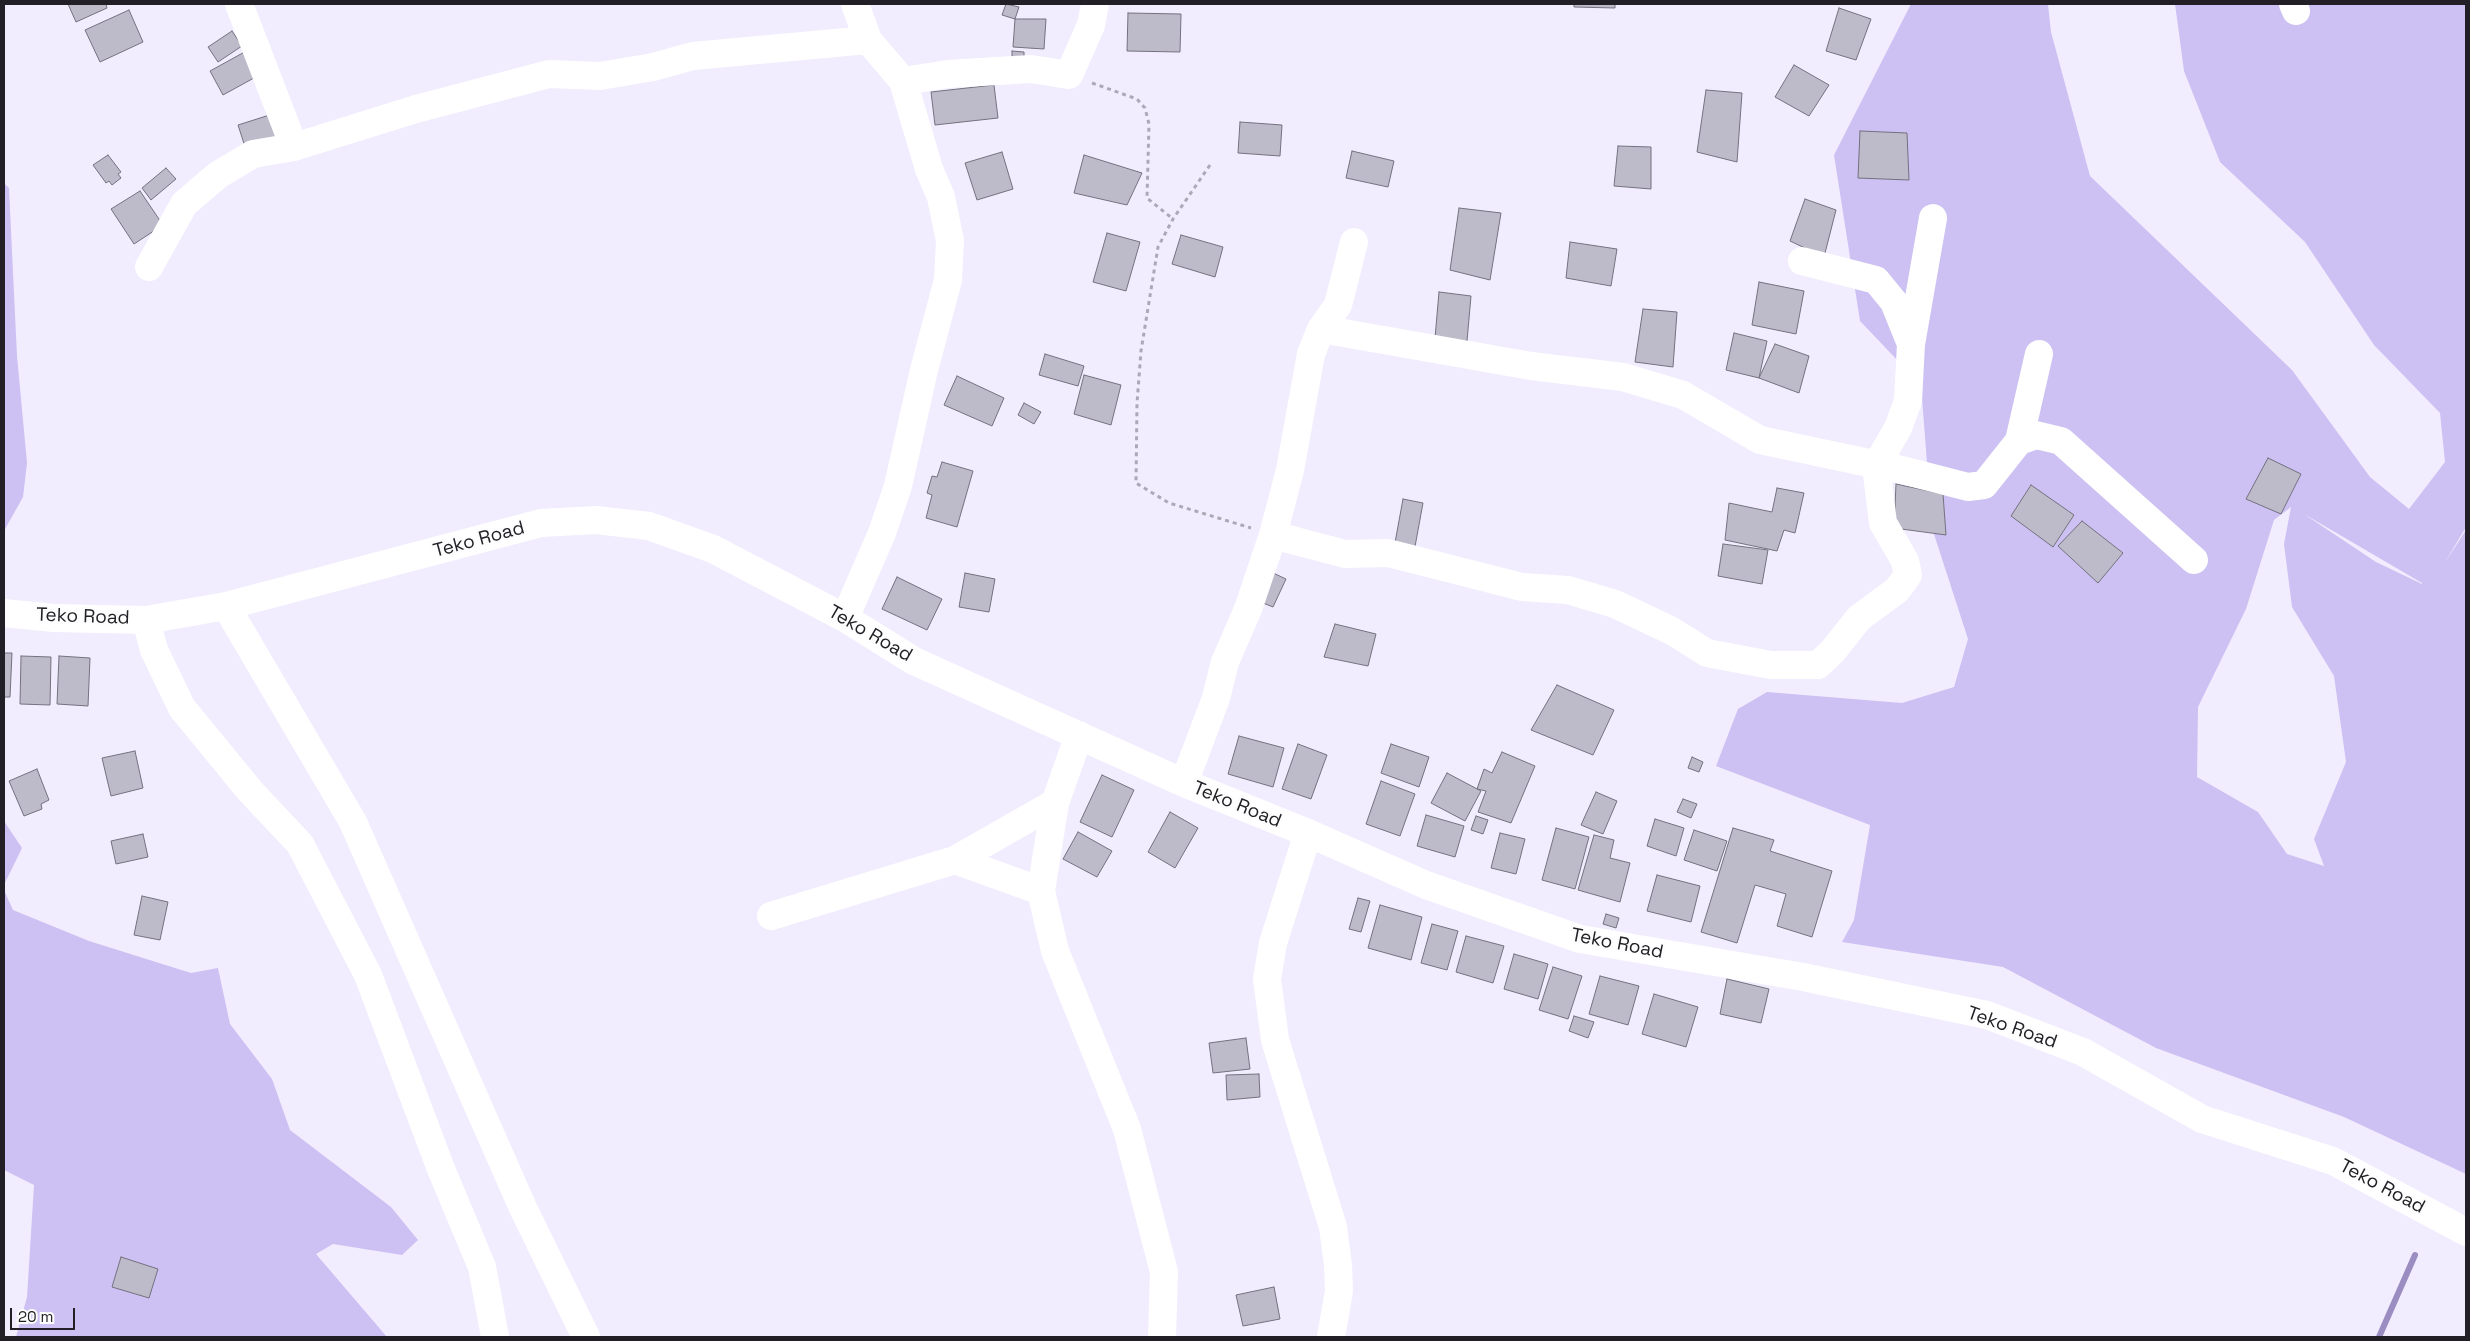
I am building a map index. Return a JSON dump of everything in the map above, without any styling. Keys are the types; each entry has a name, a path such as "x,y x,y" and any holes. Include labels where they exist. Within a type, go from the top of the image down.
{"street":[{"path":"239,4 294,147"},
{"path":"845,618 882,533 898,486 924,370 948,280 950,241 942,197 929,169 903,80 868,40 855,4"},
{"path":"903,80 948,74 1031,69 1069,75 1091,25 1095,4"},
{"path":"149,267 184,204 218,175 253,154 294,147 416,109 549,74 600,76 653,67 693,56 868,40"},
{"path":"1273,535 1345,554 1388,553 1522,587 1568,590 1615,604 1672,631 1707,653 1771,665 1818,665 1832,652 1859,618 1897,590 1908,575 1905,561 1883,523 1876,466 1898,428 1908,401 1912,344 1933,218"},
{"path":"1184,783 1216,698 1225,662 1248,609 1273,535 1290,470 1311,354 1321,329 1338,305 1354,242"},
{"path":"1802,261 1876,280 1894,302 1912,344"},
{"path":"1321,329 1531,366 1623,377 1683,395 1760,440 1902,470 1968,487 1984,485 2019,441 2039,354"},
{"path":"2019,441 2036,435 2061,441 2194,560"},
{"name":"Teko Road","path":"4,612 54,618 146,620 226,606 541,523 596,520 649,526 713,550 845,618 914,661 1184,783 1308,833 1426,885 1580,939 1803,977 1987,1015 2083,1052 2202,1119 2333,1161 2466,1232"},
{"path":"226,606 353,822 523,1208 586,1337"},
{"path":"146,620 154,650 182,708 251,792 300,844 368,975 441,1169 482,1267 495,1337"},
{"path":"1079,735 1056,803 1041,891 1055,951 1127,1129 1164,1272 1162,1337"},
{"path":"771,916 955,860 1056,803"},
{"path":"1308,833 1273,943 1267,979 1275,1040 1332,1227 1338,1265 1339,1291 1331,1337"},
{"path":"955,860 1041,891"}],"path":[{"path":"1069,75 1136,99 1145,108 1149,124 1147,198 1173,219"},
{"path":"1210,166 1173,219 1158,247 1141,351 1137,403 1136,483 1169,503 1273,535"}],"shaded area":[{"path":"1911,4 2048,4 2051,32 2090,176 2292,370 2370,477 2409,509 2445,462 2440,413 2374,345 2305,242 2220,162 2184,71 2175,4 2466,4 2466,527 2444,564 2466,530 2466,1174 2344,1117 2156,1048 2003,967 1842,942 1854,920 1870,825 1716,766 1738,709 1767,692 1902,703 1954,687 1968,639 1932,528 1921,385 1860,321 1834,155","holes":["2291,507 2284,544 2292,607 2334,676 2346,762 2314,839 2324,866 2287,854 2258,812 2197,777 2198,707 2246,609 2274,520","2304,514 2422,583 2422,584 2376,562"]},
{"path":"4,183 9,188 17,356 27,463 23,497 4,531"},
{"path":"4,821 22,848 4,885"},
{"path":"4,890 13,910 89,941 191,973 218,968 230,1024 272,1079 290,1130 391,1207 418,1240 402,1255 333,1244 316,1254 387,1337 16,1337 27,1297 34,1185 4,1170"}],"building":[{"path":"68,4 106,4 107,8 76,22"},
{"path":"1006,4 1019,7 1015,19 1002,15"},
{"path":"1574,4 1615,4 1615,8 1574,7"},
{"path":"1839,8 1871,19 1856,60 1826,51"},
{"path":"129,10 143,42 100,62 85,30"},
{"path":"1128,13 1181,14 1180,52 1127,51"},
{"path":"1015,19 1046,19 1044,49 1013,47"},
{"path":"232,31 242,46 218,62 208,47"},
{"path":"250,49 263,73 223,95 210,71"},
{"path":"1012,51 1024,52 1024,63 1012,62"},
{"path":"1794,65 1829,85 1809,116 1775,97"},
{"path":"994,85 998,118 935,125 931,92"},
{"path":"1706,90 1742,93 1737,162 1697,152"},
{"path":"279,112 288,139 247,153 238,125"},
{"path":"1240,122 1282,125 1280,156 1238,153"},
{"path":"1860,131 1907,133 1909,180 1858,178"},
{"path":"1618,146 1651,147 1651,189 1614,186"},
{"path":"1352,151 1394,161 1388,187 1346,178"},
{"path":"1002,152 1013,189 977,200 965,163"},
{"path":"108,155 121,172 118,174 121,178 112,185 109,181 106,183 93,165"},
{"path":"1084,155 1142,173 1127,205 1074,193"},
{"path":"166,168 176,179 151,200 142,188"},
{"path":"140,191 163,225 134,244 111,209"},
{"path":"1805,199 1836,210 1824,257 1790,241"},
{"path":"1459,208 1501,213 1490,280 1450,270"},
{"path":"1107,233 1140,242 1126,291 1093,282"},
{"path":"1181,235 1223,247 1215,277 1172,264"},
{"path":"1570,242 1617,249 1611,286 1566,278"},
{"path":"1759,282 1804,291 1796,334 1752,325"},
{"path":"1439,292 1471,296 1467,341 1435,338"},
{"path":"1643,309 1677,312 1673,367 1635,362"},
{"path":"1734,333 1767,341 1759,378 1726,370"},
{"path":"1775,344 1809,356 1799,393 1759,378"},
{"path":"1045,354 1084,366 1078,386 1039,375"},
{"path":"1084,375 1121,385 1111,425 1074,414"},
{"path":"957,376 1004,398 992,426 944,405"},
{"path":"1024,403 1041,412 1034,424 1018,415"},
{"path":"2268,458 2301,474 2281,514 2246,499"},
{"path":"942,462 973,471 957,527 926,518 932,495 927,493 932,476 937,477"},
{"path":"1896,484 1943,494 1946,535 1894,528"},
{"path":"2031,485 2074,515 2053,547 2011,516"},
{"path":"1777,488 1804,493 1795,533 1784,530 1777,551 1725,540 1729,503 1772,512"},
{"path":"1403,499 1423,503 1414,552 1394,548"},
{"path":"2082,521 2123,553 2098,583 2058,546"},
{"path":"1723,544 1768,550 1762,584 1718,576"},
{"path":"1271,572 1286,579 1273,607 1258,601"},
{"path":"965,573 995,579 989,612 959,607"},
{"path":"897,577 942,599 927,630 882,609"},
{"path":"1335,624 1376,634 1368,666 1324,657"},
{"path":"4,653 12,653 10,697 4,697"},
{"path":"21,656 51,657 50,705 20,704"},
{"path":"59,656 90,658 88,706 57,704"},
{"path":"1557,685 1614,710 1593,755 1531,730"},
{"path":"1239,736 1284,748 1273,787 1228,774"},
{"path":"1298,744 1327,755 1311,799 1282,789"},
{"path":"1391,744 1429,757 1419,787 1381,773"},
{"path":"135,751 143,788 111,796 102,758"},
{"path":"1502,752 1535,766 1511,823 1478,812 1486,791 1477,789 1484,769 1492,773"},
{"path":"1692,757 1703,762 1699,772 1688,768"},
{"path":"37,769 49,800 41,804 42,809 24,816 9,781"},
{"path":"1447,773 1481,791 1465,821 1431,803"},
{"path":"1102,775 1134,790 1112,837 1080,822"},
{"path":"1381,781 1415,794 1400,836 1366,824"},
{"path":"1596,792 1617,801 1603,834 1581,825"},
{"path":"1683,799 1697,804 1691,818 1677,812"},
{"path":"1170,812 1198,828 1175,868 1148,852"},
{"path":"1426,815 1464,826 1455,857 1417,846"},
{"path":"1476,816 1488,820 1483,834 1471,830"},
{"path":"1655,819 1684,828 1676,856 1647,846"},
{"path":"1556,828 1589,837 1575,889 1542,880"},
{"path":"1733,828 1774,840 1770,851 1832,871 1812,937 1777,926 1786,894 1755,885 1737,943 1701,932"},
{"path":"1694,830 1727,841 1717,871 1684,860"},
{"path":"1078,832 1112,851 1097,877 1063,859"},
{"path":"1500,833 1525,839 1516,874 1491,868"},
{"path":"143,834 148,857 116,864 111,841"},
{"path":"1594,835 1614,840 1610,858 1630,863 1620,902 1578,890"},
{"path":"1657,875 1700,886 1691,922 1647,911"},
{"path":"142,896 168,902 160,940 134,935"},
{"path":"1358,898 1370,901 1361,932 1349,929"},
{"path":"1380,905 1422,917 1411,960 1368,948"},
{"path":"1606,914 1619,918 1616,928 1603,924"},
{"path":"1432,924 1458,931 1447,970 1421,963"},
{"path":"1466,936 1504,946 1493,983 1456,972"},
{"path":"1514,954 1548,964 1538,999 1504,989"},
{"path":"1553,967 1582,976 1568,1019 1539,1010"},
{"path":"1600,976 1639,986 1628,1025 1589,1014"},
{"path":"1727,979 1769,989 1761,1023 1720,1014"},
{"path":"1654,994 1698,1007 1686,1047 1642,1034"},
{"path":"1574,1016 1594,1022 1588,1038 1569,1031"},
{"path":"1246,1038 1250,1069 1213,1073 1209,1043"},
{"path":"1259,1074 1260,1097 1227,1100 1226,1075"},
{"path":"121,1257 158,1269 149,1298 112,1287"},
{"path":"1274,1287 1280,1319 1243,1326 1236,1295"}],"waterway":[{"path":"2379,1337 2415,1255"}]}
